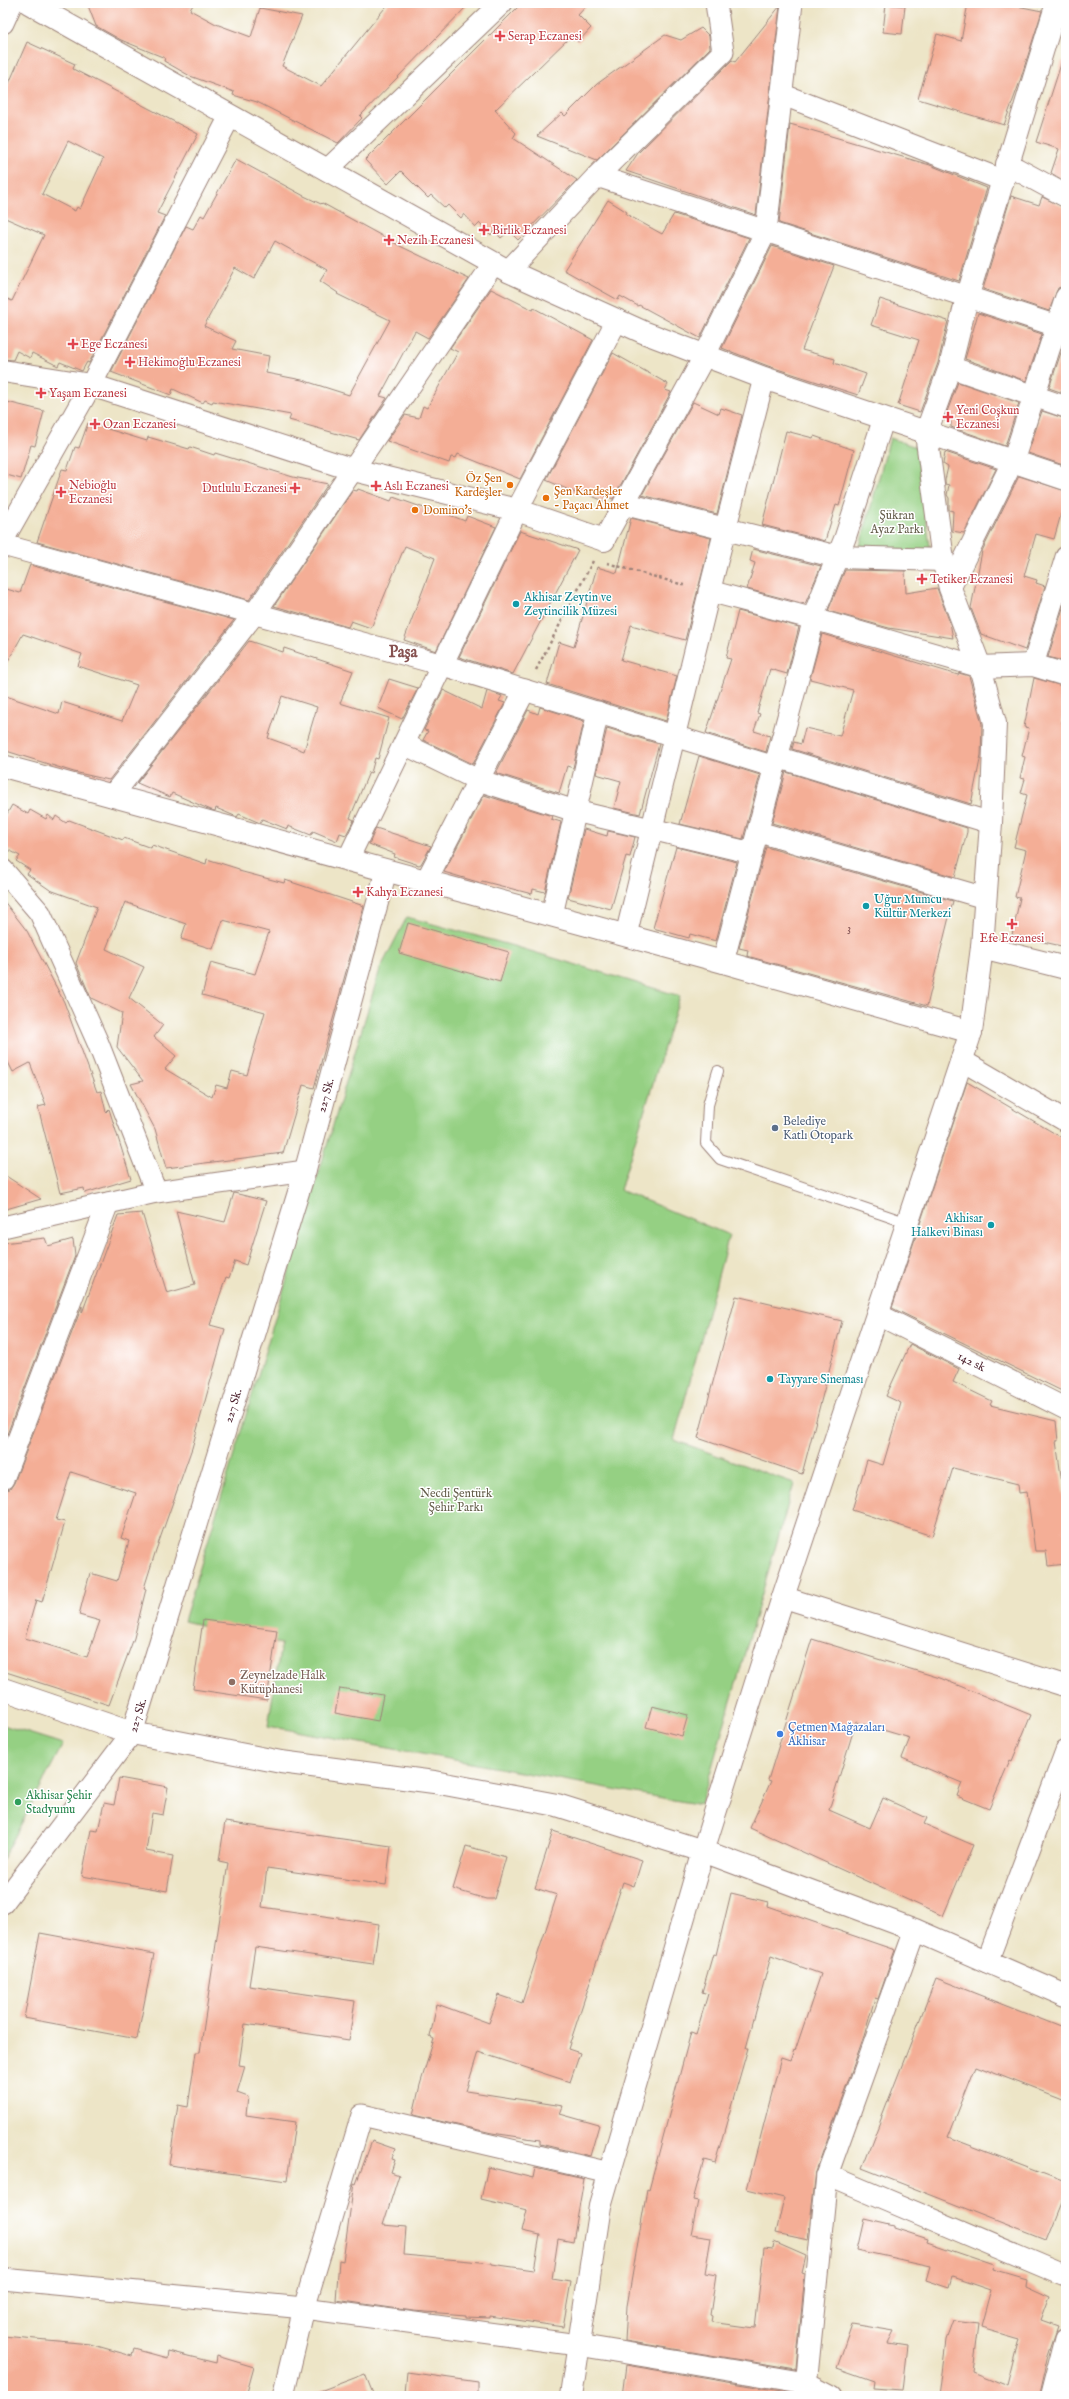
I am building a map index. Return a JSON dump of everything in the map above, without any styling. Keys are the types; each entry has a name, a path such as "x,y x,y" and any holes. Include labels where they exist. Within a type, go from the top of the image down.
{"street":[{"path":"3,23 27,3 501,267 617,320 764,378 926,433 1066,478"},
{"path":"327,170 502,3"},
{"path":"112,796 255,613 354,470 501,267 597,176 723,52 716,3"},
{"path":"3,370 91,385 354,470 517,510 604,540 705,355 766,231 792,3"},
{"path":"571,2396 600,2206 703,1851 783,1597 971,1032 982,947 991,823 995,723 980,667 950,588 943,560 926,433 950,367 967,298 1056,3"},
{"path":"781,94 1004,172 1066,196"},
{"path":"3,540 91,385 230,116"},
{"path":"597,176 1062,328"},
{"path":"950,588 1013,461 1034,396 1062,328 1066,297"},
{"path":"348,859 517,510 617,320"},
{"path":"950,367 1066,407"},
{"path":"626,935 709,591 764,378"},
{"path":"723,962 814,619 838,557 884,418"},
{"path":"625,504 838,557 943,560"},
{"path":"3,545 443,665 674,736 776,762 991,823"},
{"path":"1034,665 1066,557"},
{"path":"709,591 814,619 980,667 1034,665 1066,675"},
{"path":"426,881 525,690"},
{"path":"552,915 598,712"},
{"path":"404,744 478,780 575,811 652,828 752,853"},
{"path":"3,766 626,935 971,1032"},
{"path":"769,836 985,898"},
{"path":"3,870 40,913 98,1043 156,1192"},
{"name":"227 Sk.","path":"3,1903 132,1733 305,1171 386,871"},
{"path":"982,947 1066,968"},
{"path":"961,1060 1066,1121"},
{"path":"3,1227 156,1192 305,1171"},
{"path":"3,1479 108,1203"},
{"name":"142 sk","path":"877,1314 1066,1409"},
{"path":"783,1597 1066,1686"},
{"path":"3,1689 132,1733 281,1762 434,1782 557,1804 703,1851 915,1930 1066,1996"},
{"path":"987,1962 1066,1751"},
{"path":"806,2389 827,2175 915,1930"},
{"path":"282,2396 304,2308 362,2115 610,2173"},
{"path":"827,2175 1066,2276"},
{"path":"3,2279 304,2308 578,2345 806,2389 832,2396"},
{"path":"1051,2396 1066,2338"}],"lane":[{"path":"718,1070 708,1105 706,1143 720,1159 908,1223"}],"path":[{"path":"525,690 594,559 709,591"}],"green space":[{"name":"Şükran Ayaz Parkı","path":"890,438 916,447 931,553 859,549"},
{"name":"Necdi Şentürk Şehir Parkı","path":"407,917 517,947 680,996 620,1190 729,1235 674,1440 794,1483 701,1805 268,1726 281,1644 184,1621 380,969"},
{"name":"Akhisar Şehir Stadyumu","path":"3,1725 63,1744 3,1859"}],"building":[{"path":"87,3 194,3 190,10 216,24 251,37 260,8 302,16 282,66 321,86 389,3 470,3 360,116 362,118 338,143 257,102 233,95 234,92 190,76 164,61 165,58 121,40 96,26"},
{"path":"522,3 589,3 578,15 591,28 578,42 572,35 495,110 516,133 513,138 577,180 518,240 509,231 501,238 494,231 491,235 480,223 476,227 464,214 461,218 448,205 445,208 431,195 428,198 401,171 388,184 365,160"},
{"path":"968,3 1002,3 1042,11 1019,84 1004,125 918,99 937,34 961,41"},
{"path":"886,4 905,6 902,34 883,32"},
{"path":"780,6 756,215 626,171 638,153 732,60 735,62"},
{"path":"701,28 709,36 710,48 597,160 537,136 562,113 565,116 597,84 665,35 681,40"},
{"path":"27,42 75,64 73,69 198,134 157,213 165,216 89,363 87,362 82,371 60,362 58,366 32,353 30,358 17,351 13,360 3,359 3,297 12,301 44,235 3,217 3,97","holes":["68,141 103,159 80,209 77,207 75,211 42,194"]},
{"path":"1062,61 1066,62 1066,182 1051,173 1059,149 1036,142"},
{"path":"790,124 930,165 987,188 959,281 779,223"},
{"path":"236,159 304,196 321,204 322,203 402,247 469,279 428,338 415,331 380,396 387,398 359,440 289,420 291,415 213,401 212,403 205,400 203,403 173,389 171,395 111,372 186,226 193,229 201,215 204,217","holes":["275,241 327,270 320,281 338,293 337,294 390,320 349,395 302,380 266,373 269,356 232,349 236,341 204,326 235,268 254,279"]},
{"path":"1011,196 1039,205 1042,197 1066,208 1066,285 1058,288 1049,311 983,289"},
{"path":"608,200 627,212 626,214 662,234 674,214 749,238 700,338 620,296 618,300 564,270"},
{"path":"772,246 834,266 802,350 835,359 834,363 866,374 858,395 768,366 722,348"},
{"path":"491,289 533,310 534,308 593,340 520,479 458,454 456,458 451,457 449,463 387,441 405,415 419,418 423,406 427,408 458,352 450,348"},
{"path":"880,299 948,321 938,363 920,412 898,405 919,340 871,325"},
{"path":"978,313 1042,334 1026,381 965,359"},
{"path":"1066,341 1066,394 1049,388"},
{"path":"613,353 668,384 665,390 671,392 613,499 606,496 604,501 579,491 578,494 546,480"},
{"path":"958,382 1019,403 1005,446 951,427 951,422 944,420"},
{"path":"3,401 44,411 35,446 31,445 21,479 3,474"},
{"path":"693,402 719,414 721,408 742,415 717,514 642,495"},
{"path":"1042,411 1066,419 1066,466 1028,453"},
{"path":"88,423 147,441 148,437 189,449 190,447 214,455 215,453 293,477 328,484 249,600 37,542 62,469 67,470 75,447 79,448"},
{"path":"786,431 813,438 814,436 854,450 839,506 836,505 825,541 762,525"},
{"path":"945,452 996,469 964,533 952,531 953,511 949,510 949,498 947,495 949,485 945,484 948,467 943,464"},
{"path":"1019,476 1066,491 1066,504 1063,514 1061,514 1054,539 1036,534 1024,576 1037,580 1036,583 1045,586 1025,650 981,634 971,608 982,551"},
{"path":"358,489 391,501 393,497 441,514 442,512 465,521 467,516 496,527 436,651 404,640 435,558 405,546 371,628 351,621 348,627 274,606 353,490 357,491"},
{"path":"631,518 711,538 685,640 631,625 621,660 677,676 666,721 547,684 559,642 574,647 597,567 617,573"},
{"name":"Akhisar Zeytin ve Zeytincilik Müzesi","path":"520,531 578,550 513,674 459,657"},
{"path":"753,549 821,566 805,604 747,589 755,563 750,561"},
{"path":"30,565 234,620 109,780 74,772 3,750 3,695 59,714 62,702 122,721 137,685 78,666 82,654 23,634 3,670 3,588 20,593"},
{"path":"845,570 905,571 906,593 937,588 950,623 953,638 889,628 828,611"},
{"path":"1066,598 1066,662 1048,657"},
{"path":"738,611 799,627 787,674 770,669 757,713 760,714 754,731 770,736 766,752 706,733 731,659 726,658"},
{"path":"822,634 958,675 959,673 969,676 982,724 981,755 971,804 792,749 794,742 801,744 805,728 840,736 853,690 810,679"},
{"path":"249,641 283,652 284,648 353,671 340,703 389,718 378,759 375,758 371,773 369,772 350,818 354,820 346,835 340,833 337,841 313,831 311,835 288,826 287,829 262,819 260,823 239,814 237,817 216,808 215,811 211,810 172,793 170,797 137,783","holes":["282,696 317,707 304,751 268,738"]},
{"path":"1034,678 1066,687 1062,723 1066,724 1066,947 1012,935 1020,898 1015,897 1026,850 1014,847 1027,795 1021,793 1025,779 1020,778 1025,757 1022,756 1029,728 1024,727"},
{"path":"389,679 418,688 402,719 378,708"},
{"path":"443,690 482,709 487,691 502,696 499,701 505,703 473,764 423,740 428,731 424,730"},
{"path":"540,707 584,721 573,768 567,766 559,793 496,773 528,710 538,714"},
{"path":"607,728 659,744 640,814 614,808 621,781 596,774"},
{"path":"699,756 760,775 743,839 680,824"},
{"path":"786,772 967,828 955,877 772,823"},
{"path":"484,795 552,816 551,819 561,822 545,892 533,889 532,894 482,881 481,883 444,872"},
{"path":"12,805 28,814 30,810 46,819 48,815 54,820 56,816 66,823 69,820 123,840 124,838 151,848 152,845 206,864 207,859 239,869 239,871 284,883 285,880 364,906 314,1088 303,1085 283,1153 166,1168 155,1129 131,1084 143,1081 117,1047 122,1013 91,998 76,963 97,907 50,890 27,874 30,870 16,861 20,856 3,847 3,821","holes":["125,902 186,924 181,939 213,949 223,920 269,932 255,974 211,962 202,995 265,1012 247,1075 232,1071 227,1088 216,1085 212,1097 165,1069 176,1056 154,1037 163,1025 129,998 144,967 106,949"]},
{"path":"376,828 431,846 419,865 394,857 395,854 369,844"},
{"path":"584,829 607,836 608,831 635,837 630,857 626,856 611,909 568,898"},
{"path":"676,847 737,862 716,941 690,934 689,938 653,928"},
{"name":"Uğur Mumcu Kültür Merkezi","path":"766,847 953,901 927,1006 747,956 748,950 739,948"},
{"path":"3,900 27,931 64,1002 97,1092 101,1091 106,1112 109,1109 131,1179 85,1193 84,1188 60,1193 38,1107 46,1105 30,1063 13,1072 3,1052"},
{"path":"408,923 509,952 500,982 399,953"},
{"name":"Akhisar Halkevi Binası","path":"967,1082 1066,1140 1066,1393 892,1308"},
{"path":"3,1174 41,1199 3,1210"},
{"path":"234,1193 266,1201 246,1265 235,1261 229,1278 226,1277 210,1325 225,1329 192,1448 144,1588 146,1589 134,1638 109,1705 3,1671 3,1491 10,1489 14,1483 82,1306 82,1313 118,1215 142,1213 167,1293 195,1285 176,1211 225,1222","holes":["71,1472 136,1493 121,1538 129,1541 117,1581 90,1573 79,1615 100,1621 87,1657 25,1638 36,1600 42,1602 65,1522 56,1520"]},
{"path":"45,1238 48,1246 73,1239 75,1256 3,1445 3,1243"},
{"name":"Tayyare Sineması","path":"736,1296 842,1321 802,1474 698,1438"},
{"path":"910,1344 959,1369 953,1382 992,1401 990,1405 1056,1421 1058,1441 1056,1441 1066,1511 1066,1564 1048,1566 1046,1551 1035,1551 1027,1492 1019,1493 1018,1484 953,1468 932,1536 852,1510 867,1460 883,1465 901,1403 886,1396"},
{"path":"203,1620 277,1630 267,1700 193,1689"},
{"path":"812,1639 940,1678 1031,1715 1012,1761 1010,1760 989,1809 957,1796 962,1783 902,1758 910,1738 856,1722 829,1810 870,1828 883,1798 927,1818 924,1824 973,1845 943,1916 750,1828 771,1781 768,1780"},
{"path":"340,1688 383,1695 378,1721 335,1713"},
{"path":"652,1706 688,1715 682,1736 646,1727"},
{"path":"119,1778 168,1787 163,1815 152,1813 146,1851 173,1856 167,1891 82,1876 91,1830 98,1831 104,1803 114,1805"},
{"path":"225,1822 391,1846 386,1885 267,1868 262,1907 379,1924 373,1964 255,1947 249,1986 355,2001 349,2040 245,2024 239,2065 245,2066 237,2093 248,2097 246,2115 295,2122 287,2181 169,2165 178,2105 188,2107 196,2052 200,2052 228,1863 219,1861"},
{"path":"553,1831 642,1860 634,1886 623,1882 568,2049 580,2053 570,2082 478,2052 466,2091 563,2106 560,2114 599,2125 590,2156 540,2144 540,2140 492,2133 413,2115 420,2085 434,2039 430,2037 437,2004 489,2023 499,1995 522,2003 557,1895 535,1888"},
{"path":"466,1846 506,1857 494,1899 486,1899 453,1889"},
{"path":"731,1893 768,1902 767,1906 895,1950 878,1999 875,1998 864,2036 816,2171 808,2240 776,2233 784,2198 747,2189 781,2058 790,2061 794,2050 795,2051 821,1974 771,1956 746,2048 748,2048 715,2163 704,2160 693,2200 698,2201 691,2235 711,2238 705,2273 716,2275 710,2315 712,2316 711,2322 755,2328 764,2247 773,2248 774,2242 806,2256 802,2273 805,2274 796,2369 625,2341 627,2306 647,2189 649,2190 691,2032 696,2034 708,1994 702,1992 713,1954 716,1955"},
{"path":"40,1933 154,1954 137,2039 24,2018"},
{"path":"936,1978 1066,2029 1066,2101 976,2066 948,2137 1066,2182 1066,2190 1046,2240 862,2168"},
{"path":"372,2141 395,2149 392,2159 395,2160 391,2172 399,2175 383,2225 406,2227 404,2255 492,2263 534,2270 540,2235 522,2231 527,2210 481,2199 488,2167 533,2178 535,2168 584,2179 573,2242 558,2239 552,2279 571,2282 563,2327 490,2316 490,2318 466,2317 466,2315 413,2311 336,2300 339,2260 343,2261 354,2183 356,2184"},
{"path":"864,2219 894,2226 894,2228 928,2239 927,2242 994,2265 993,2269 1027,2279 1026,2285 1050,2296 1041,2320 1058,2326 1048,2355 1039,2396 939,2396 946,2340 953,2321 978,2324 972,2372 1007,2386 1019,2338 981,2327 991,2290 953,2277 950,2288 926,2280 930,2266 857,2250"},
{"path":"852,2324 894,2331 888,2343 907,2346 902,2390 873,2388 874,2381 837,2368"},
{"path":"3,2336 90,2344 132,2356 134,2349 167,2358 168,2351 216,2363 217,2356 254,2367 246,2396 3,2396"},
{"path":"626,2365 793,2393 793,2396 622,2396"},
{"path":"407,2372 478,2382 478,2396 405,2396"},
{"path":"365,2374 374,2396 313,2396 312,2394"}],"place":[{"name":"Serap Eczanesi","path":"500,36"},
{"name":"Birlik Eczanesi","path":"484,230"},
{"name":"Nezih Eczanesi","path":"389,240"},
{"name":"Ege Eczanesi","path":"73,344"},
{"name":"Hekimoğlu Eczanesi","path":"130,362"},
{"name":"Yaşam Eczanesi","path":"41,393"},
{"name":"Yeni Coşkun Eczanesi","path":"948,417"},
{"name":"Ozan Eczanesi","path":"95,424"},
{"name":"Öz Şen Kardeşler","path":"510,485"},
{"name":"Aslı Eczanesi","path":"376,486"},
{"name":"Dutlulu Eczanesi","path":"295,488"},
{"name":"Nebioğlu Eczanesi","path":"61,492"},
{"name":"Şen Kardeşler - Paçacı Ahmet","path":"546,498"},
{"name":"Domino's","path":"415,510"},
{"name":"Tetiker Eczanesi","path":"922,579"},
{"name":"Akhisar Zeytin ve Zeytincilik Müzesi","path":"516,604"},
{"name":"Kahya Eczanesi","path":"358,892"},
{"name":"Uğur Mumcu Kültür Merkezi","path":"866,906"},
{"name":"Efe Eczanesi","path":"1012,924"},
{"name":"Belediye Katlı Otopark","path":"775,1128"},
{"name":"Akhisar Halkevi Binası","path":"991,1225"},
{"name":"Tayyare Sineması","path":"770,1379"},
{"name":"Zeynelzade Halk Kütüphanesi","path":"232,1682"},
{"name":"Çetmen Mağazaları Akhisar","path":"780,1734"},
{"name":"Akhisar Şehir Stadyumu","path":"18,1802"}],"district":[{"name":"Paşa","path":"403,653"}]}
